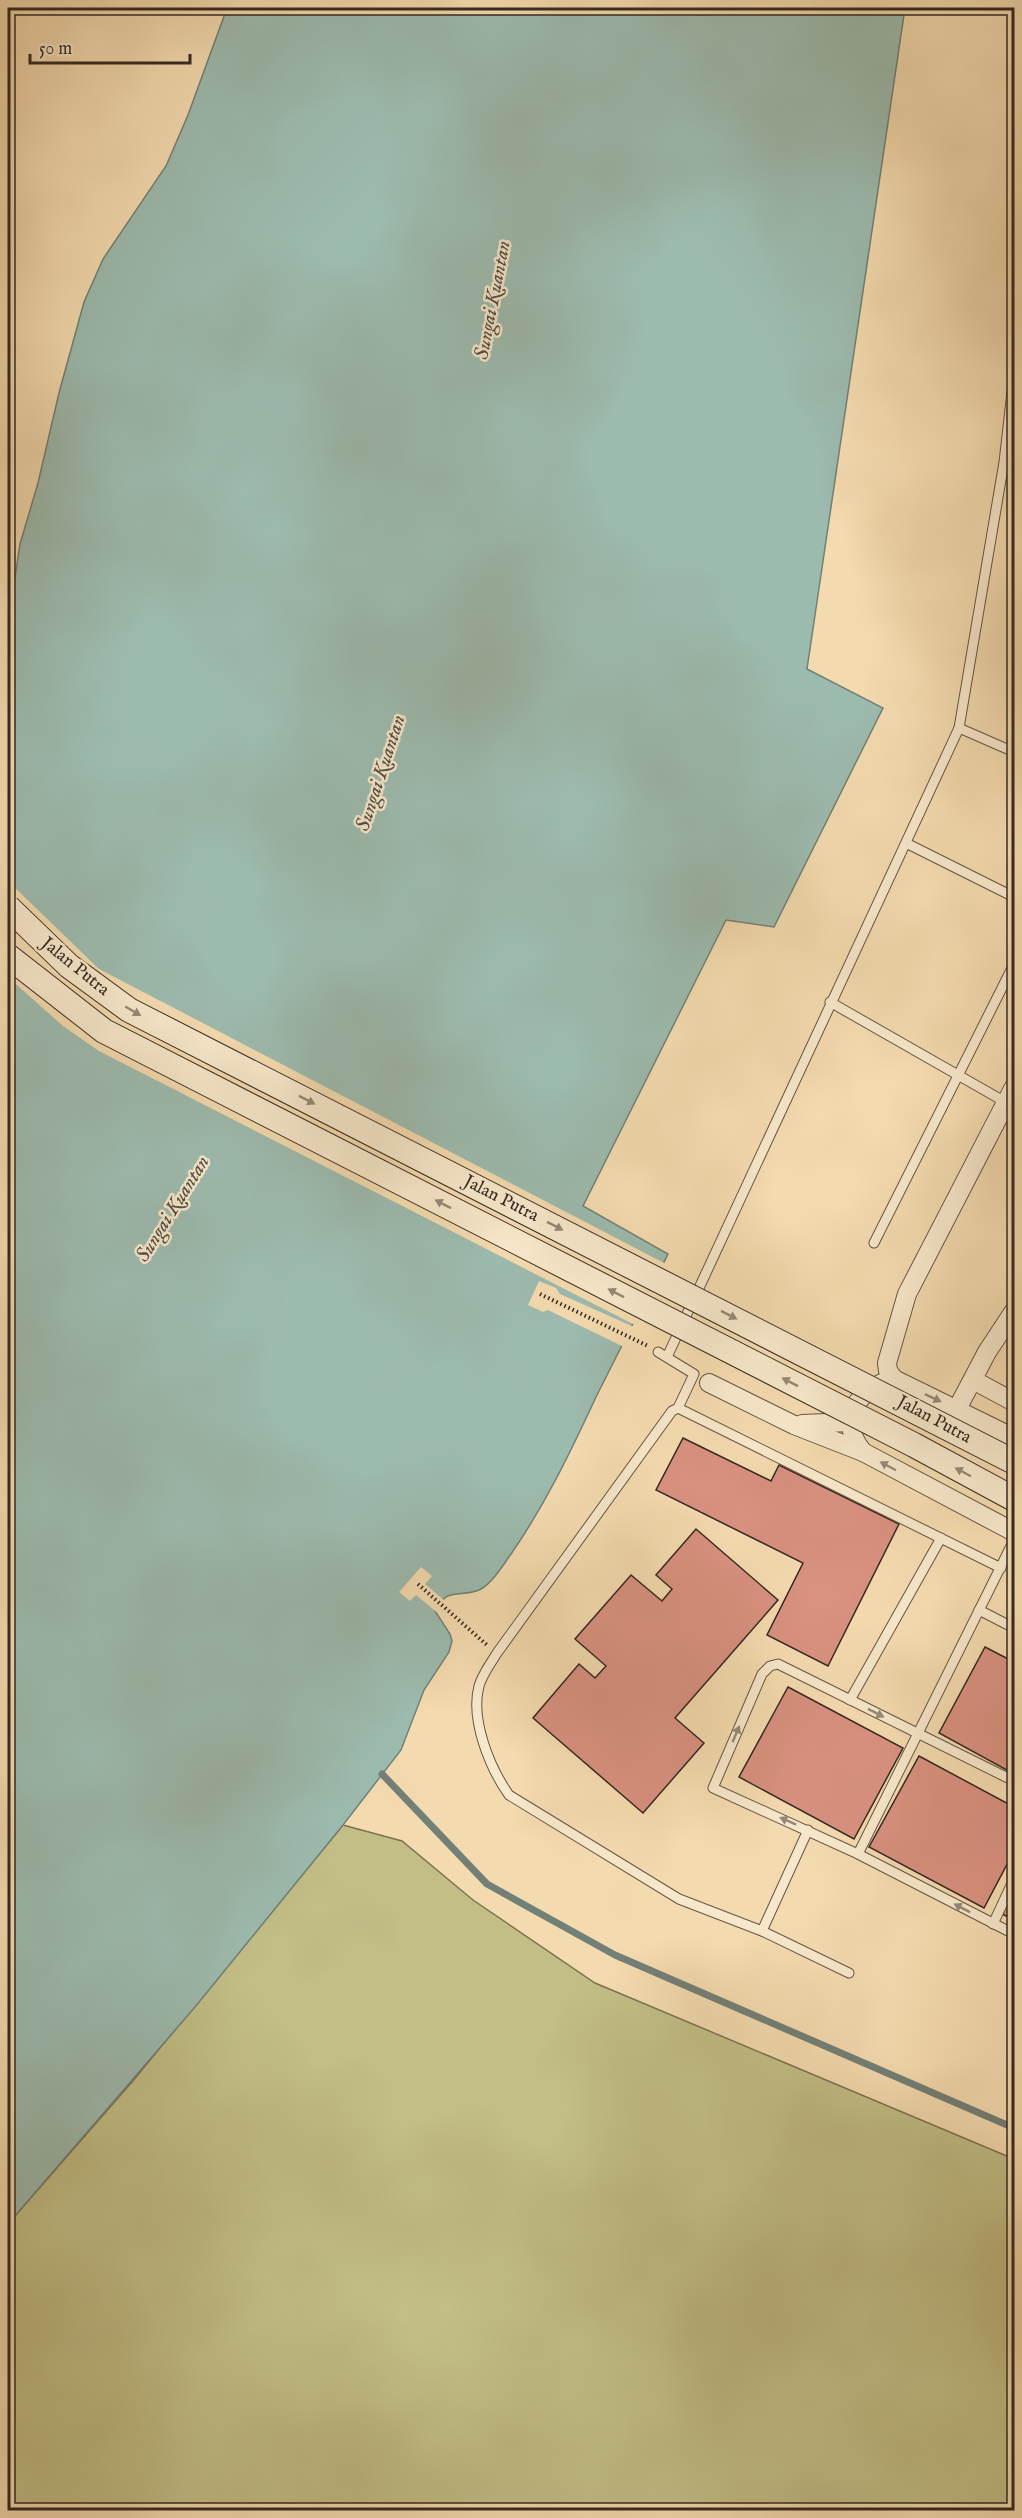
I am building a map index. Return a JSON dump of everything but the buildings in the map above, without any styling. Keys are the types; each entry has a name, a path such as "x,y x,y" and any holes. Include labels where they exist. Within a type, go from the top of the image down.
{"main road":[{"name":"Jalan Putra","path":"8,907 69,966 129,1010 1014,1462"},
{"name":"Jalan Putra","path":"8,956 104,1031 914,1445 1014,1499"}],"street":[{"path":"1010,1095 907,1294 887,1363 888,1371 894,1379 1014,1438"},
{"path":"957,1409 987,1352 1014,1311"},
{"path":"701,1379 794,1425 863,1452 1014,1532"},
{"path":"863,1452 854,1438 851,1422 857,1402 874,1386 894,1379"},
{"path":"973,1380 1014,1402"},
{"path":"794,1425 851,1422"}],"lane":[{"path":"849,1973 762,1931 679,1899 509,1795 495,1774 480,1724 477,1703 480,1684 497,1653 672,1412 678,1408 701,1379 662,1354 959,728 1004,462 1014,374"},
{"path":"1004,462 1014,466"},
{"path":"959,728 1014,752"},
{"path":"906,843 1014,897"},
{"path":"874,1243 1014,964"},
{"path":"830,1002 959,1076 1010,1095"},
{"path":"678,1408 1000,1568"},
{"path":"850,1700 941,1538"},
{"path":"858,1854 916,1733 1014,1540"},
{"path":"979,1610 1014,1628"},
{"path":"1014,1781 778,1664 770,1666 762,1674 713,1788 858,1854 1014,1934"},
{"path":"762,1931 808,1830"},
{"path":"993,1924 1014,1879"}],"path":[{"path":"540,1294 662,1354"},
{"path":"418,1584 490,1648"}],"shaded area":[{"path":"343,1825 402,1841 473,1900 595,1983 1014,2159 1014,2510 8,2510 8,2224 132,2082"}],"water":[{"name":"Sungai Kuantan","path":"227,8 905,8 807,669 883,708 774,927 726,920 583,1206 668,1254 557,1477 523,1535 490,1582 474,1592 450,1595 440,1603 435,1611 452,1641 449,1652 424,1690 401,1750 195,2007 8,2224 8,624 20,544 38,483 59,393 84,302 103,259 166,166 188,115"}],"pier":[{"path":"8,881 99,969 666,1264 635,1325 99,1051 63,1026 8,977"},
{"path":"539,1281 556,1288 560,1294 634,1327 624,1347 548,1310 543,1312 528,1305"},
{"path":"421,1567 432,1576 425,1584 445,1601 439,1611 440,1615 416,1595 410,1601 399,1592"}],"waterway":[{"path":"382,1774 487,1884 615,1955 1014,2128"}]}
